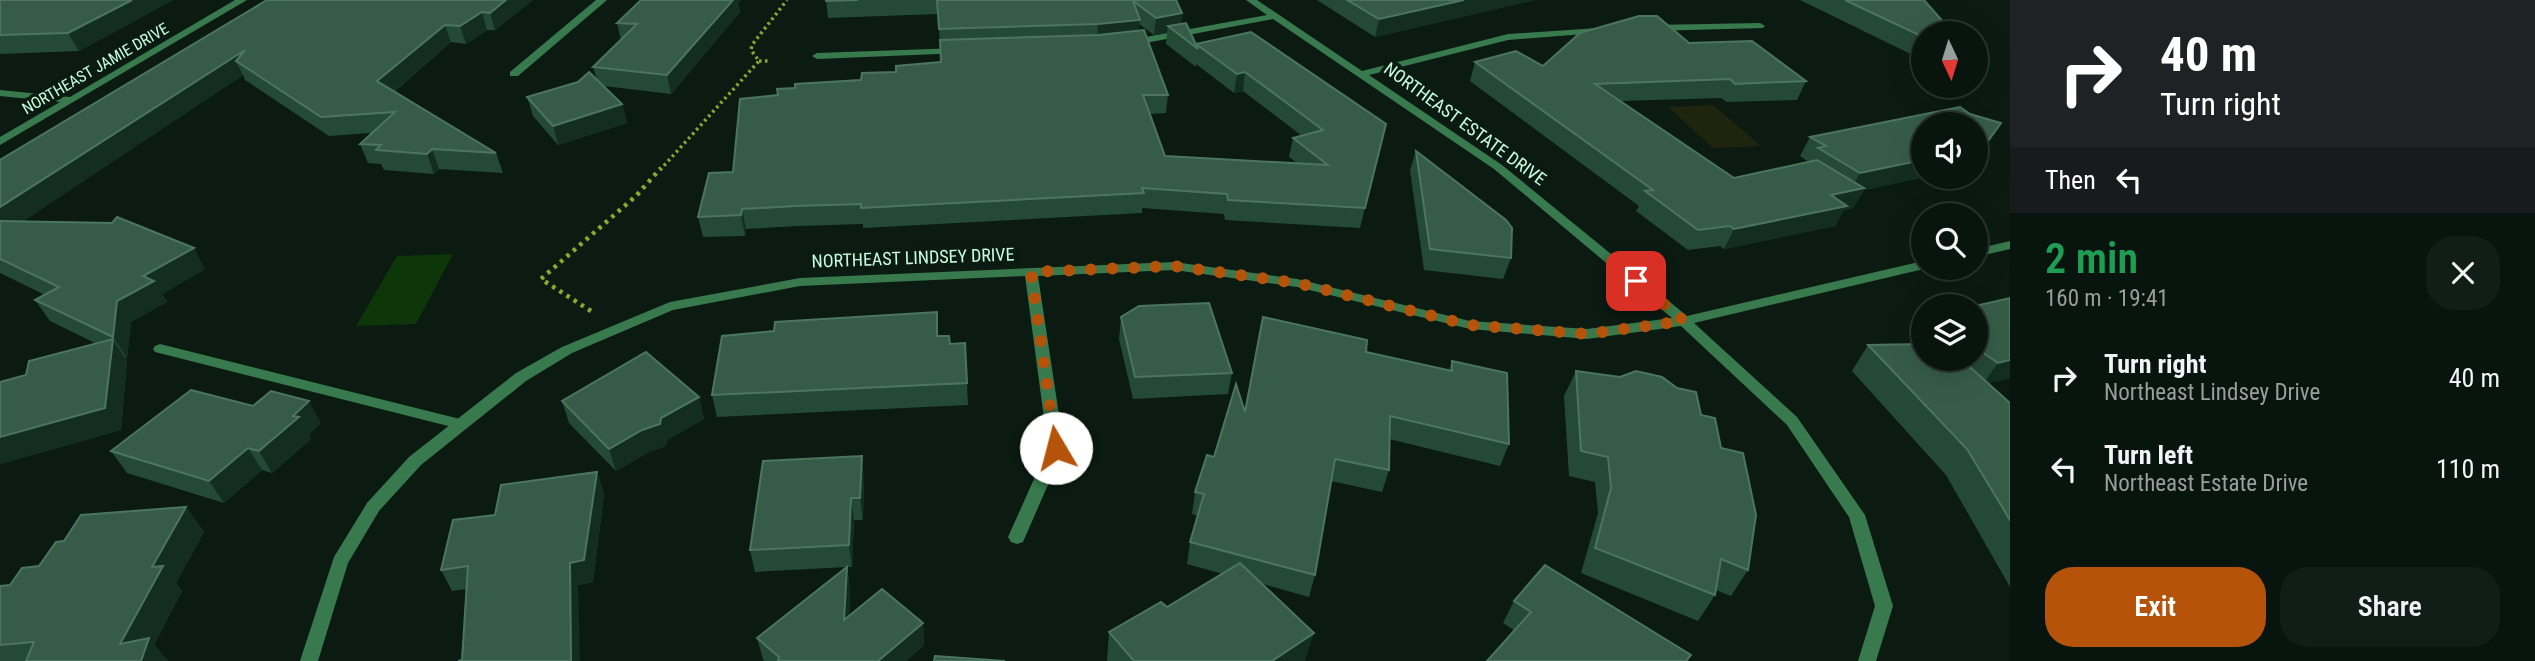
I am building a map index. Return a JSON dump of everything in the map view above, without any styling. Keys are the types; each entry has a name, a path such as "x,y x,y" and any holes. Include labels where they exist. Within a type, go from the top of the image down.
{"street":[{"name":"NORTHEAST JAMIE DRIVE","path":"0,142 242,0"},
{"path":"514,74 602,0"},
{"name":"NORTHEAST ESTATE DRIVE","path":"1251,0 1498,167 1684,321 1792,421 1857,515 1884,606 1867,661"},
{"path":"1122,44 1276,16"},
{"path":"1639,28 1760,26"},
{"path":"1361,74 1508,37 1571,29 1625,28"},
{"path":"817,56 977,51"},
{"path":"0,93 70,100"},
{"path":"1988,250 2010,245"},
{"name":"NORTHEAST LINDSEY DRIVE","path":"309,661 340,562 373,507 415,461 521,377 567,350 670,306 800,282 1174,266 1297,283 1470,325 1587,334 1684,321 1911,268"},
{"path":"1017,537 1056,448 1031,272"},
{"path":"160,349 460,424"}],"path":[{"path":"759,61 751,50 752,45 787,0"},
{"path":"592,312 541,279 566,254 636,196 759,61 768,61"}],"shaded area":[{"path":"1713,105 1761,146 1713,148 1668,107"},
{"path":"453,254 416,324 356,326 397,256"}],"building":[{"path":"0,0 132,0 68,33 0,35"},
{"path":"267,0 506,0 490,13 482,12 460,26 445,25 377,81 496,153 432,149 427,154 376,150 381,145 360,144 395,112 321,117 236,61 245,50 0,207 0,160"},
{"path":"641,0 733,0 667,75 593,67 637,24 617,23"},
{"path":"937,0 1176,0 1182,13 1156,18 1133,1 1140,20 1098,24 939,29"},
{"path":"1347,0 1464,0 1379,19"},
{"path":"1845,0 1924,0 1942,21 1911,21 1911,31"},
{"path":"1639,16 1657,16 1689,43 1752,41 1806,81 1735,84 1730,79 1595,84 1734,178 1817,160 1864,188 1831,195 1847,206 1734,229 1730,226 1698,230 1645,191 1653,190 1475,62 1516,51 1543,66 1580,33"},
{"path":"1186,23 1198,49 1168,26"},
{"path":"1144,30 1168,95 1143,95 1165,156 1328,165 1293,138 1323,130 1245,72 1237,74 1196,44 1251,32 1386,124 1365,208 1228,200 1227,194 1142,188 1144,193 861,208 861,204 796,206 742,209 741,215 698,217 709,173 733,172 740,99 778,95 777,89 795,88 795,84 861,80 862,73 896,72 896,66 941,62 940,40 1098,35"},
{"path":"589,72 622,104 553,126 527,97 578,82"},
{"path":"1960,107 1967,112 1935,112"},
{"path":"1911,117 1911,162 1860,173 1818,148 1826,146 1810,137"},
{"path":"1988,119 2001,123 1988,141"},
{"path":"1416,151 1506,220 1512,228 1511,258 1430,249"},
{"path":"117,217 194,248 143,276 154,281 117,301 113,337 35,300 59,287 0,259 0,221 112,223"},
{"path":"2010,298 2010,360 1998,363 1988,356 1988,303"},
{"path":"1209,303 1232,373 1135,377 1121,317 1139,306"},
{"path":"937,312 937,336 949,336 950,344 965,343 967,383 712,395 722,336 774,331 775,322"},
{"path":"1263,317 1367,340 1366,352 1452,371 1452,361 1507,373 1509,444 1390,416 1389,470 1335,459 1315,575 1190,542 1204,494 1195,492 1207,455 1214,457 1236,384 1245,412"},
{"path":"113,339 105,408 0,437 0,382 26,375 29,361"},
{"path":"1911,344 1911,371 1974,371 2010,403 2010,520 1967,449 1868,345"},
{"path":"646,352 699,397 661,418 660,424 642,430 609,449 562,401"},
{"path":"1576,371 1620,377 1636,371 1662,377 1677,388 1696,392 1701,415 1715,418 1721,448 1743,453 1756,515 1748,570 1721,559 1715,595 1595,548 1611,488 1608,457 1581,451"},
{"path":"191,390 253,406 271,391 309,401 293,416 299,417 259,451 248,448 209,481 111,451"},
{"path":"862,456 860,498 851,498 849,545 750,550 763,461"},
{"path":"597,472 584,560 570,563 571,661 458,661 462,660 468,566 441,570 453,520 495,515 501,485"},
{"path":"186,507 152,567 163,566 120,644 149,638 141,661 26,661 34,642 0,645 0,586 10,585 22,568 39,566 56,542 64,541 81,515"},
{"path":"1240,563 1314,633 1272,661 1134,661 1109,632 1161,602 1167,607"},
{"path":"1545,565 1691,655 1686,661 1487,661 1531,612 1514,601"},
{"path":"847,567 844,620 882,589 923,623 878,661 778,661 779,657 757,638"},
{"path":"935,656 1005,661 934,661"}],"route":[{"path":"1056,448 1031,272 1174,266 1297,283 1470,325 1587,334 1684,321 1636,281"}]}
